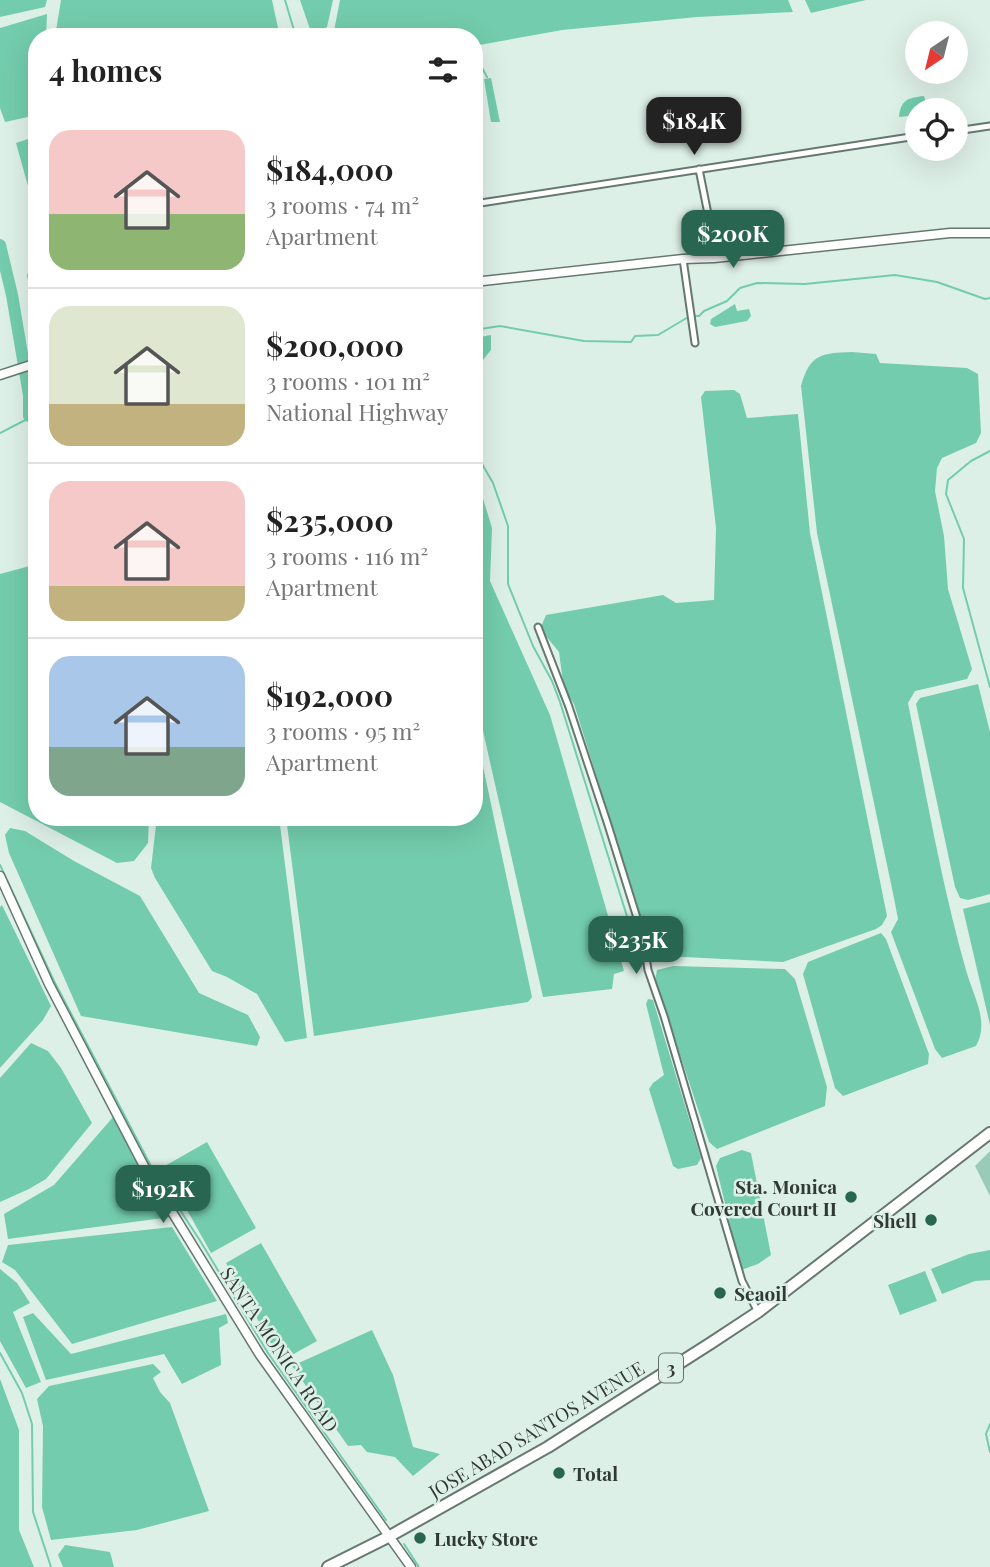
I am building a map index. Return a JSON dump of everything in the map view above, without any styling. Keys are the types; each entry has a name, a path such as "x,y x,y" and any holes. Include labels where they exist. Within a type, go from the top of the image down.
{"highway":[{"name":"JOSE ABAD SANTOS AVENUE","path":"328,1567 390,1536 548,1447 758,1312 990,1133"}],"street":[{"path":"968,129 990,125"},
{"path":"483,203 905,138"},
{"path":"699,169 714,258"},
{"path":"483,281 950,233 990,233"},
{"path":"683,259 695,343"},
{"path":"0,375 28,366"},
{"path":"538,627 569,707 643,937 648,970 742,1281 758,1312"},
{"name":"SANTA MONICA ROAD","path":"0,876 49,984 145,1168 260,1355 411,1567"}],"shaded area":[{"path":"0,0 47,0 45,7 0,17"},
{"path":"61,0 272,0 278,28 56,28"},
{"path":"300,0 333,0 327,27 310,28"},
{"path":"340,0 788,0 793,12 697,17 562,30 483,44 483,28 335,28"},
{"path":"805,0 866,0 811,13"},
{"path":"47,14 46,28 28,28 28,117 5,122 0,108 0,28"},
{"path":"491,78 500,122 491,122 484,79"},
{"path":"904,103 905,116 899,117 902,106"},
{"path":"28,139 28,186 16,143"},
{"path":"735,304 737,311 749,309 751,316 747,321 715,327 710,324 711,319"},
{"path":"491,335 491,350 483,360 483,336"},
{"path":"852,352 876,354 880,363 967,368 978,374 981,433 976,443 942,458 937,468 935,491 944,536 948,589 972,669 967,679 915,691 908,703 949,904 981,1018 980,1037 976,1046 942,1058 935,1049 891,932 898,919 817,533 801,386 808,367 818,357"},
{"path":"734,390 740,394 747,418 798,414 810,533 887,916 876,929 783,962 653,958 574,704 564,689 559,652 540,629 546,615 663,595 676,603 714,600 716,528 701,397 705,391"},
{"path":"483,499 492,528 490,581 550,715 624,971 614,974 612,989 543,997 483,731"},
{"path":"28,566 28,817 0,802 0,574"},
{"path":"978,684 990,732 990,894 968,900 960,898 955,887 916,704 920,698"},
{"path":"483,766 532,997 528,1002 314,1036 287,826 483,826"},
{"path":"46,826 149,826 148,843 134,861 117,863"},
{"path":"156,826 280,826 307,1038 285,1042 257,994 212,971 151,868"},
{"path":"10,828 25,831 140,896 199,993 248,1015 260,1037 257,1046 81,1016 9,853 5,835"},
{"path":"990,902 990,1025 963,909"},
{"path":"2,905 51,1006 43,1020 0,1068 0,907"},
{"path":"881,933 886,939 929,1054 928,1064 843,1096 835,1088 803,974 808,962"},
{"path":"673,966 785,969 795,979 827,1087 825,1106 717,1149 709,1142 655,980 657,970"},
{"path":"648,999 653,1000 701,1158 697,1165 678,1169 673,1166 649,1089 664,1075 646,1004"},
{"path":"31,1043 48,1051 61,1068 92,1123 46,1179 0,1202 0,1078"},
{"path":"114,1116 139,1166 170,1217 8,1239 4,1214 54,1185"},
{"path":"207,1142 256,1228 211,1253 163,1167"},
{"path":"742,1150 751,1153 771,1255 758,1264 741,1270 716,1166 720,1158"},
{"path":"990,1151 990,1196 975,1166"},
{"path":"172,1227 217,1301 72,1344 15,1270 2,1262 8,1245"},
{"path":"261,1243 317,1341 281,1361 226,1263"},
{"path":"990,1250 990,1280 975,1281 942,1294 931,1269 969,1254"},
{"path":"0,1269 17,1283 30,1303 13,1312 41,1382 26,1388 0,1341"},
{"path":"925,1271 937,1301 900,1315 888,1285"},
{"path":"33,1313 71,1354 226,1314 228,1323 219,1328 221,1365 182,1384 164,1354 46,1380 23,1317"},
{"path":"372,1330 393,1375 413,1447 440,1454 413,1476 395,1457 367,1452 361,1445 348,1446 292,1366"},
{"path":"153,1364 161,1372 153,1378 170,1403 209,1511 137,1530 51,1540 42,1507 43,1426 37,1399 49,1386"},
{"path":"0,1379 19,1430 19,1530 34,1567 0,1567"},
{"path":"65,1545 110,1552 114,1567 63,1567 58,1555"}],"waterway":[{"path":"285,0 293,28"},
{"path":"483,70 487,77"},
{"path":"0,245 12,295 28,389"},
{"path":"483,329 500,326 584,341 631,342 635,336 658,335 690,316 699,316 727,301 740,288 757,283 805,284 895,275 937,282 985,299 990,298"},
{"path":"0,433 28,419"},
{"path":"990,451 971,461 948,480 946,494 964,539 963,588 990,687"},
{"path":"483,466 493,483 508,526 508,584 533,646 560,702 640,958"},
{"path":"0,865 54,981 151,1166 268,1353 386,1520"},
{"path":"0,1353 22,1393 32,1424 33,1512 51,1567"},
{"path":"990,1424 986,1434 990,1452"},
{"path":"404,1544 419,1567"}],"place":[{"name":"Sta. Monica Covered Court II","path":"851,1197"},
{"name":"Shell","path":"931,1220"},
{"name":"Seaoil","path":"720,1293"},
{"name":"Total","path":"559,1473"},
{"name":"Lucky Store","path":"420,1538"}]}
